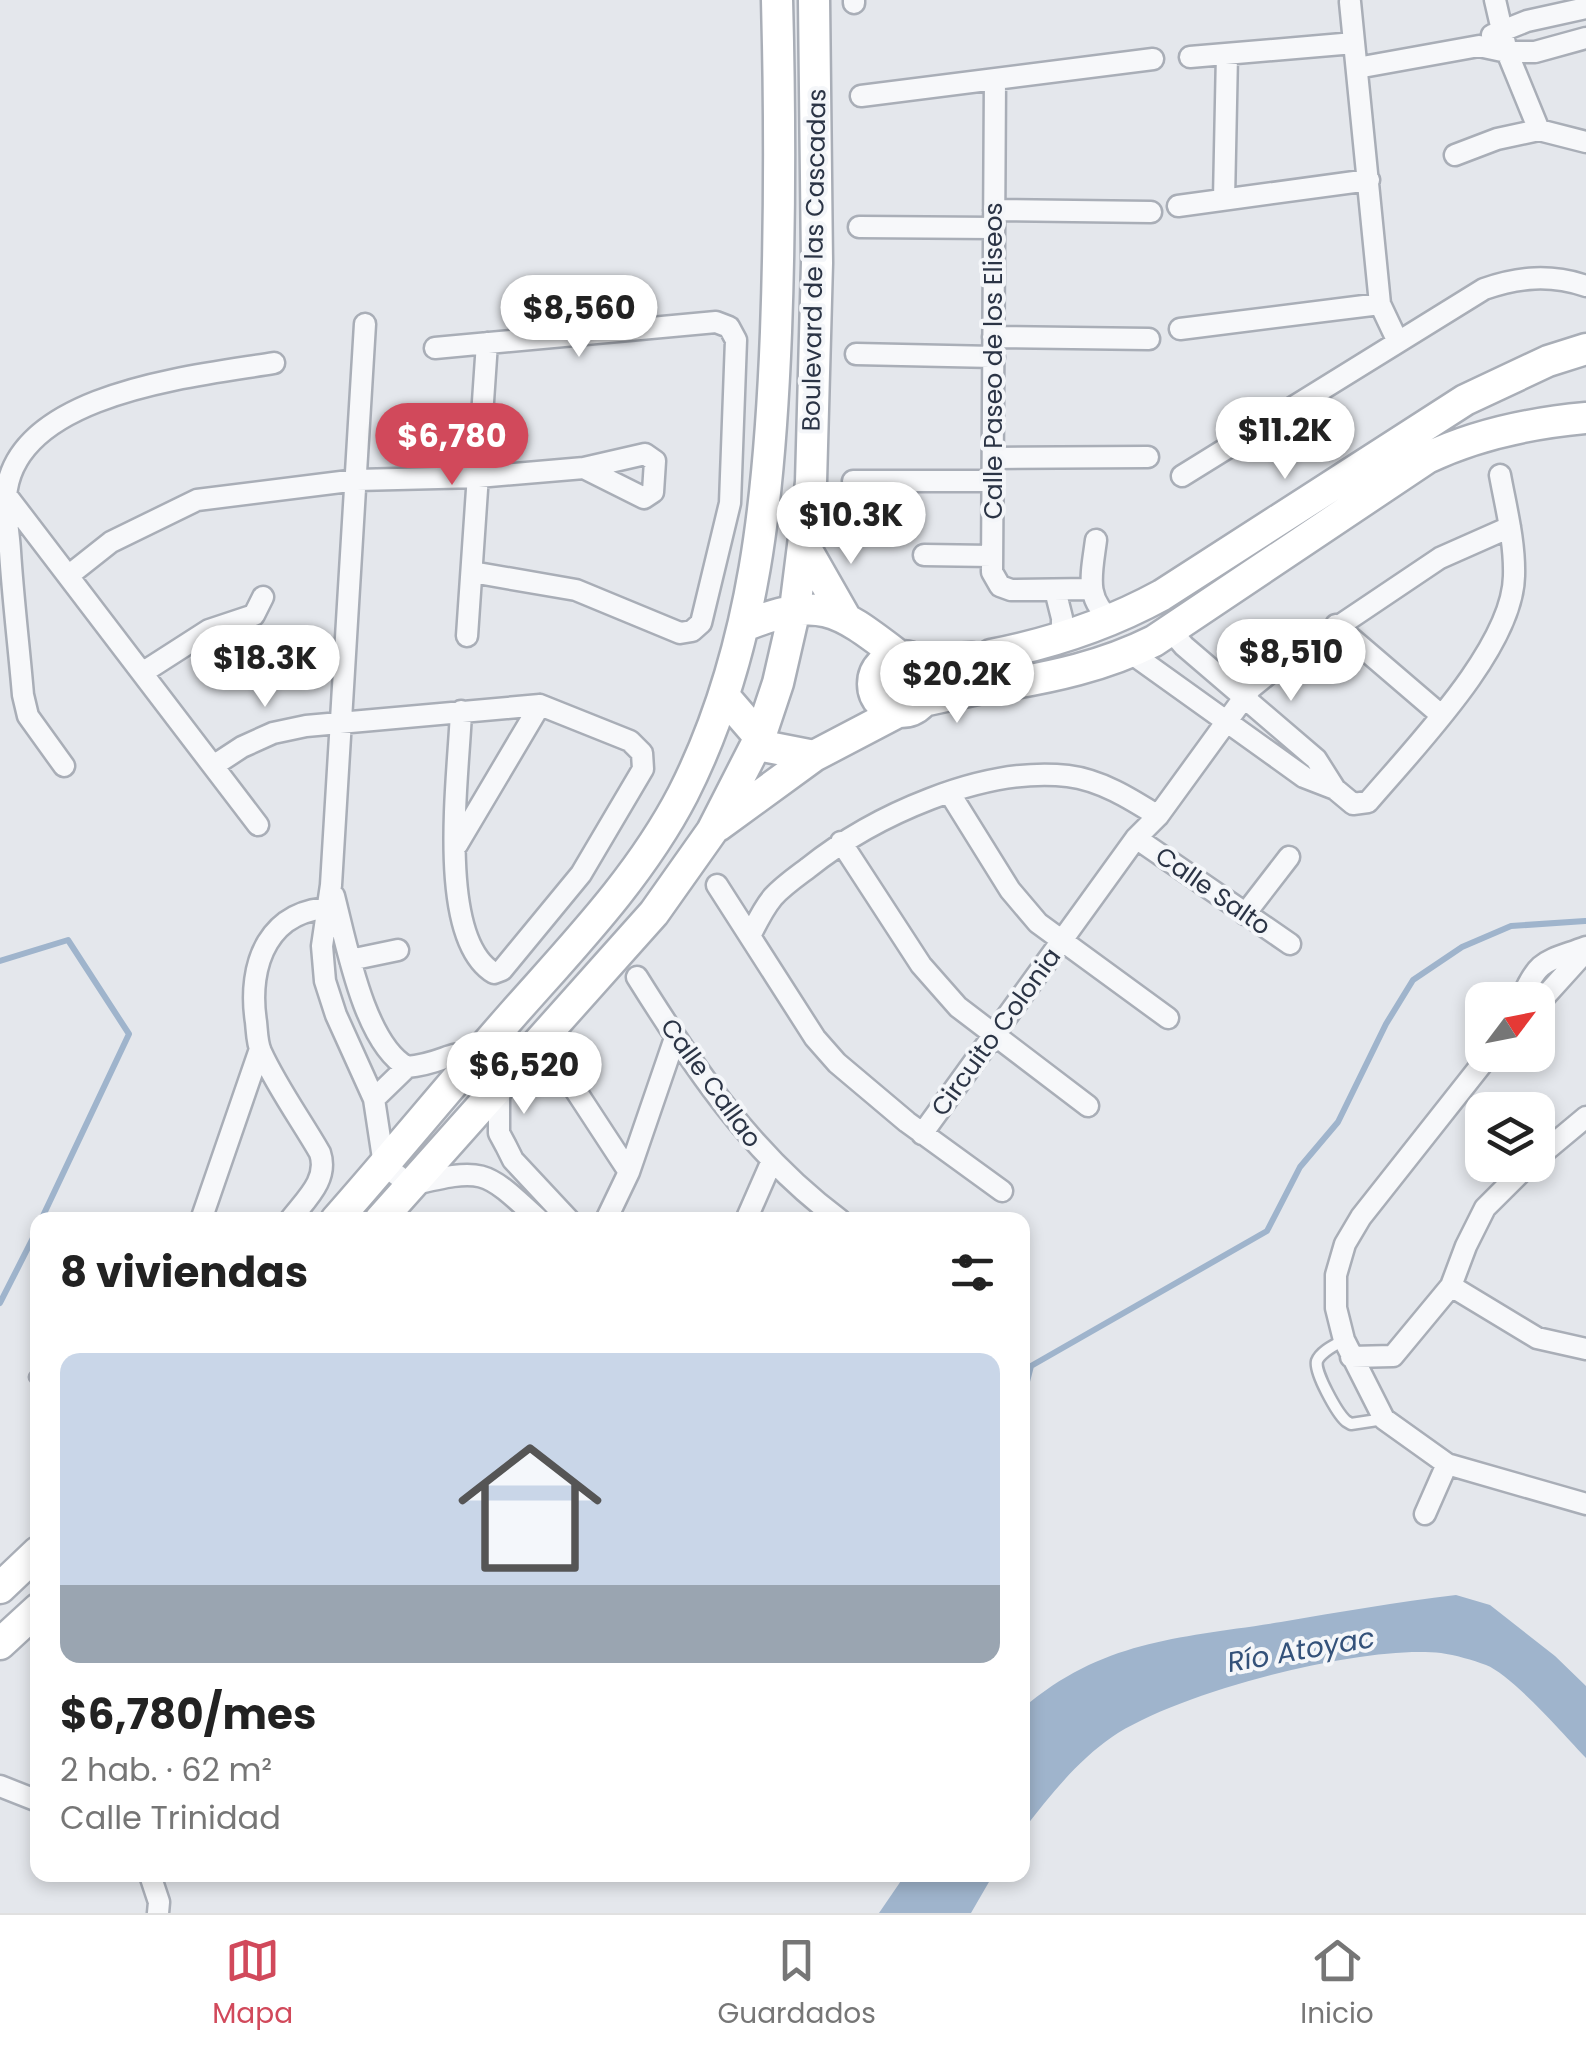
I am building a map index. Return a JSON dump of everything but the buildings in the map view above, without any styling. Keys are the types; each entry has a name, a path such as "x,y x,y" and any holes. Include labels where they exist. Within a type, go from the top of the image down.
{"main road":[{"name":"Boulevard de las Cascadas","path":"343,1212 613,900 684,792 724,696 744,626 760,546 768,477 779,258 778,0"},
{"name":"Boulevard de las Cascadas","path":"387,1212 654,913 712,830 760,737 796,609 811,482 816,263 814,0"},
{"path":"779,258 816,263"},
{"path":"911,707 881,704 873,688 876,670 882,663 908,658 982,656 1052,643 1114,621 1162,595 1434,419 1548,361 1586,336"},
{"path":"1548,361 1586,350"},
{"path":"712,830 814,756 911,707 988,687 1048,678 1131,653 1171,631 1441,451 1486,434 1586,418"},
{"path":"805,547 845,617"},
{"path":"1210,564 1228,592"},
{"path":"744,626 796,609 818,608 845,617 923,667 929,684 911,707"},
{"path":"1048,678 1052,643"},
{"path":"724,696 768,748 814,756"},
{"path":"0,1588 30,1560"},
{"path":"0,1644 30,1616"}],"street":[{"path":"1495,0 1507,52 1539,130"},
{"path":"1350,2 1380,304 1398,342"},
{"path":"1479,46 1500,30 1586,8"},
{"path":"1357,68 1479,46 1535,52 1586,38"},
{"path":"1190,58 1354,43"},
{"path":"1224,200 1227,54"},
{"path":"861,96 1153,59"},
{"name":"Calle Paseo de los Eliseos","path":"995,79 992,572 1000,586 1012,590 1090,589"},
{"path":"1455,155 1497,139 1539,130 1586,142"},
{"path":"1178,206 1369,180"},
{"path":"858,228 1151,212"},
{"path":"1182,476 1484,289 1511,280 1544,277 1586,286"},
{"path":"1180,329 1380,304"},
{"path":"436,348 716,322 729,327 736,340 730,503 700,624 692,632 680,633 576,590 472,572"},
{"path":"365,324 332,908 376,1028 390,1055 406,1067"},
{"path":"856,354 1149,338"},
{"path":"467,636 487,343"},
{"path":"64,766 28,716 23,695 6,495 17,462 48,427 94,403 146,385 274,363"},
{"path":"993,458 1148,457"},
{"path":"68,576 112,542 197,500 356,480 478,478 584,468"},
{"path":"1171,631 1316,759 1335,789 1353,804 1368,802 1441,716 1488,652 1506,617 1515,578 1500,475"},
{"path":"853,480 993,481"},
{"path":"6,495 258,825"},
{"name":"Circuito Colonia","path":"717,885 815,1038 837,1063 922,1134 1244,696 1336,625 1440,558 1510,528"},
{"path":"1096,540 1090,589 1097,606 1114,621"},
{"path":"11,560 43,543"},
{"path":"924,556 992,556"},
{"path":"1052,643 1062,618 1055,590"},
{"path":"142,673 209,630 254,615 263,597"},
{"path":"1336,625 1441,716"},
{"path":"1131,653 1304,777 1335,789"},
{"path":"213,766 242,747 273,734 341,723 461,711 540,705 630,741 642,753 643,768 580,874 502,970 494,974 484,968 470,948 455,887 461,711"},
{"path":"456,847 540,705"},
{"path":"750,936 776,893 841,842 894,812 950,792 1024,776 1069,776 1123,794 1158,816"},
{"path":"950,792 1010,890 1038,923 1168,1018"},
{"name":"Calle Salto","path":"1136,838 1290,944"},
{"path":"841,842 921,965 958,1007 1088,1106"},
{"path":"1246,914 1289,857"},
{"path":"296,1212 321,1179 324,1165 260,1050 252,997 254,972 263,948 284,924 304,913 332,908"},
{"path":"332,908 322,946 325,981 374,1099 384,1165 410,1185 459,1174 480,1175 496,1182 530,1212"},
{"path":"1528,982 1540,964 1586,949"},
{"path":"1555,985 1586,949"},
{"path":"350,960 398,950"},
{"name":"Calle Callao","path":"637,977 718,1100 771,1163 830,1212"},
{"path":"610,1212 630,1172 675,1038"},
{"path":"204,1212 260,1050"},
{"path":"374,1099 406,1067 426,1065 454,1054 475,1057 499,1084 500,1133 506,1146 562,1212"},
{"path":"560,1065 630,1172"},
{"path":"1476,1072 1345,1244 1336,1275 1336,1308 1347,1348 1384,1419 1447,1464 1586,1504"},
{"path":"1555,1143 1586,1117"},
{"path":"922,1134 1002,1191"},
{"path":"750,1212 771,1163"},
{"path":"1370,1396 1394,1356 1451,1286 1485,1208 1511,1182"},
{"path":"1451,1286 1537,1338 1583,1344"},
{"path":"1347,1348 1394,1356"},
{"path":"1425,1514 1447,1464"},
{"path":"0,1786 30,1798"},
{"path":"152,1882 158,1913"}],"lane":[{"path":"1347,1348 1322,1354 1317,1361 1318,1372 1346,1421 1351,1424 1384,1419"}],"water":[{"name":"Río Atoyac","path":"1456,1595 1490,1605 1555,1656 1586,1686 1586,1758 1524,1693 1486,1665 1441,1653 1366,1656 1224,1688 1142,1720 1087,1757 1030,1821 1030,1703 1053,1685 1083,1668 1145,1645"},
{"path":"900,1882 989,1882 971,1913 879,1913"}],"waterway":[{"path":"1030,1370 1267,1231 1300,1167 1338,1122 1386,1024 1413,980 1462,947 1511,926 1585,921"},
{"path":"0,961 68,940 129,1034 45,1212"},
{"path":"0,1303 30,1244"}]}
